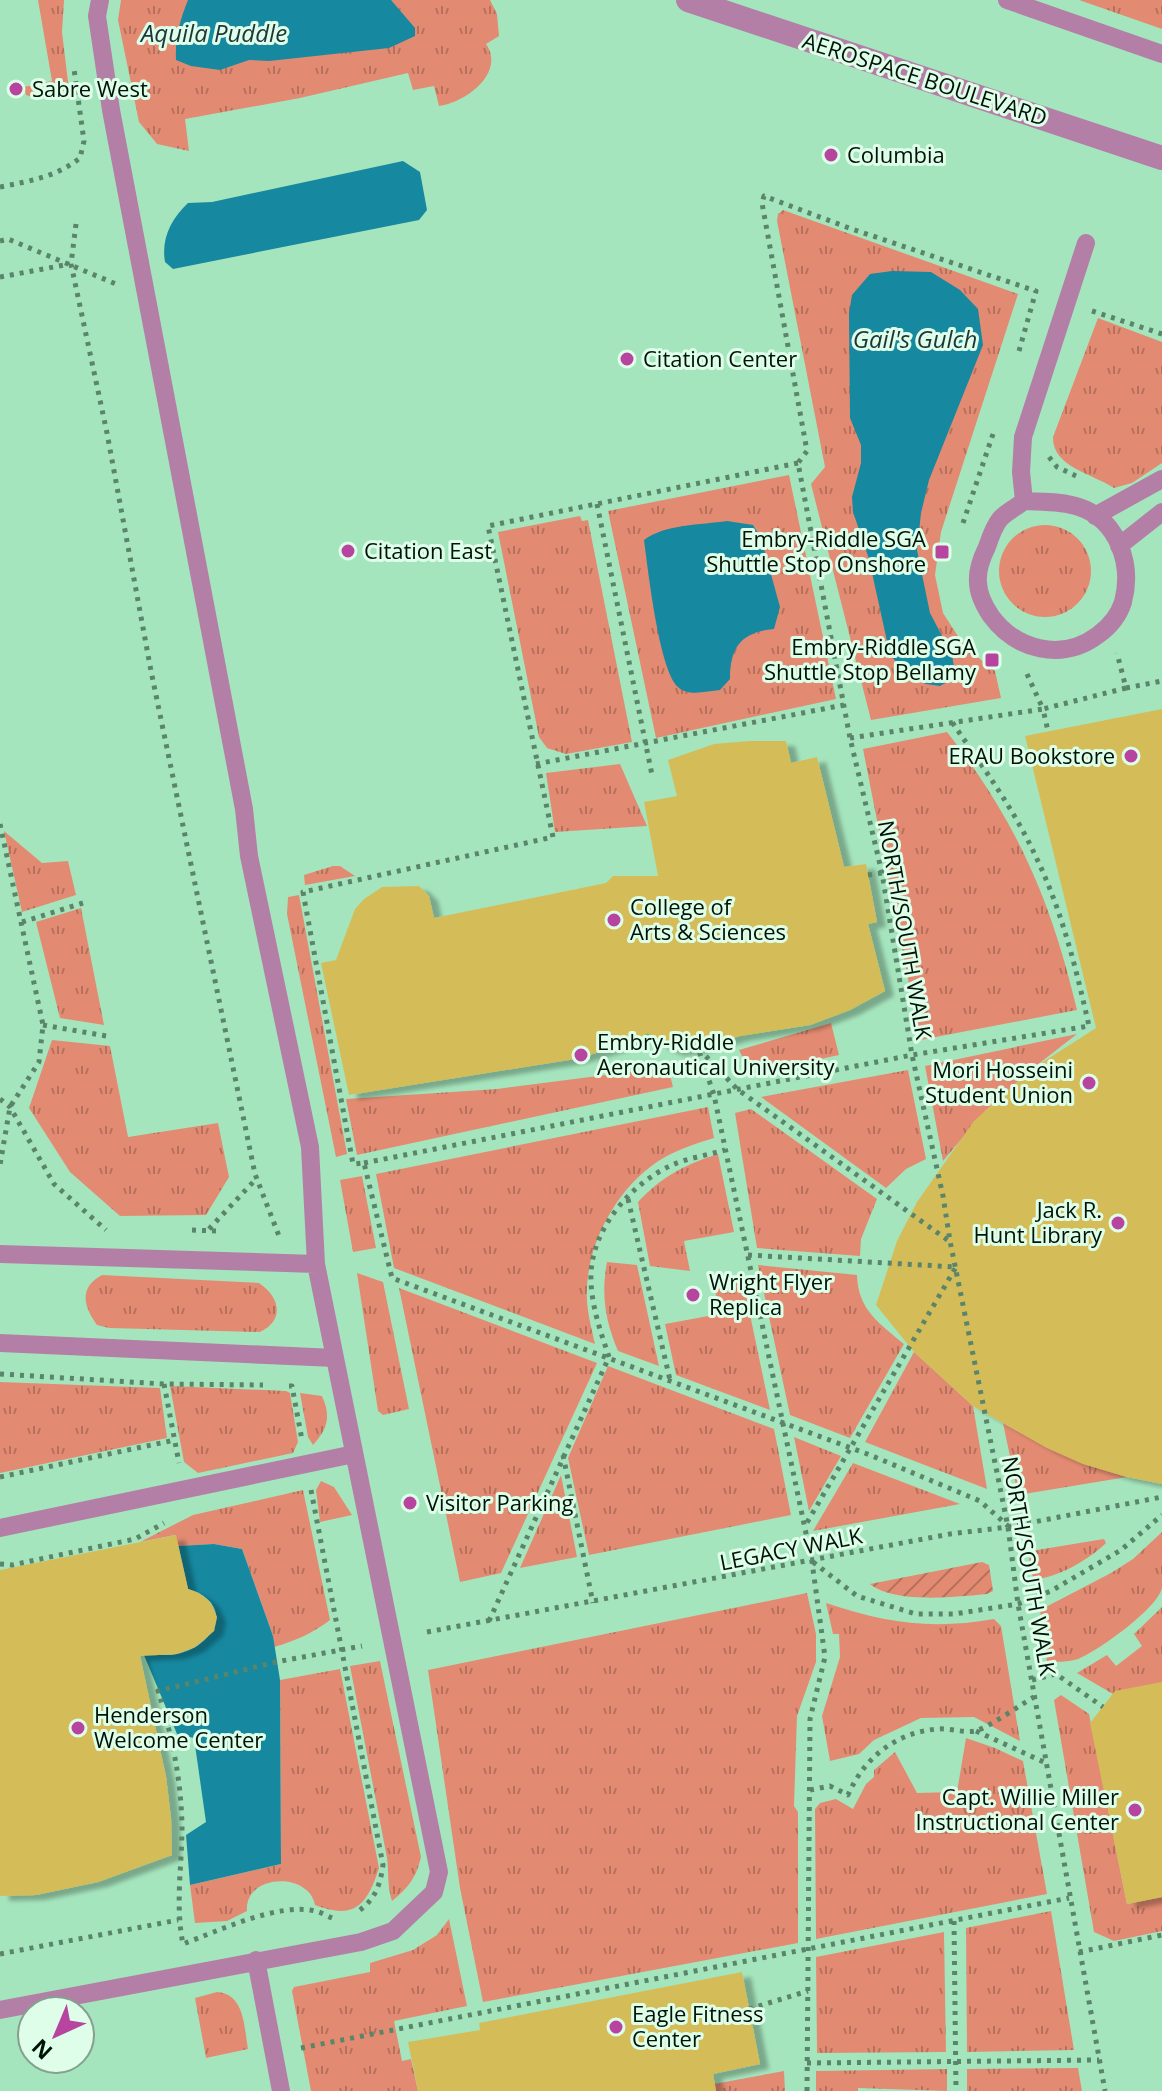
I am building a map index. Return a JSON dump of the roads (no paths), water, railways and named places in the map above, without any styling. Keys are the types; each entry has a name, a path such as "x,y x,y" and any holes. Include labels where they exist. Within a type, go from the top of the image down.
{"street":[{"name":"AEROSPACE BOULEVARD","path":"688,0 1162,158"}],"lane":[{"path":"0,2010 361,1942 393,1931 434,1892 439,1872 316,1264 310,1147 249,856 244,809 111,110 97,16 100,0"},
{"path":"1007,0 1162,54"},
{"path":"1024,501 1021,472 1023,437 1086,243"},
{"path":"1095,516 1162,479"},
{"path":"1024,501 1076,505 1095,516 1115,535 1126,558 1128,582 1122,607 1108,627 1089,642 1065,650 1041,650 1018,642 999,627 985,607 977,583 981,559 999,520 1024,501"},
{"path":"1119,546 1162,512"},
{"path":"0,1254 316,1264"},
{"path":"0,1343 335,1358"},
{"path":"0,1528 354,1454"},
{"path":"256,1960 281,2091"}],"water":[{"name":"Aquila Puddle","path":"188,0 391,0 415,28 415,36 389,48 269,61 249,60 220,70 191,66 176,60 179,29"},
{"path":"403,161 420,172 427,210 419,220 173,269 165,262 169,230 188,203 212,202"},
{"name":"Gail's Gulch","path":"931,272 960,290 978,309 983,345 929,480 921,513 917,550 930,613 952,655 954,667 951,680 940,686 910,677 890,655 869,559 853,512 852,497 861,463 861,445 850,418 849,313 852,295 870,274"},
{"path":"727,521 753,525 761,538 780,607 774,629 753,634 740,643 732,658 730,679 720,690 687,692 678,687 665,661 655,618 644,540 673,528"},
{"path":"214,1544 242,1549 273,1636 280,1680 281,1864 190,1885 186,1835 206,1822 194,1738 177,1734 141,1648 162,1655 181,1653 206,1639 216,1618 214,1607 205,1597 188,1589 178,1546"}],"place":[{"name":"Sabre West","path":"16,89"},
{"name":"Columbia","path":"831,155"},
{"name":"Citation Center","path":"627,359"},
{"name":"Citation East","path":"348,551"},
{"name":"Embry-Riddle SGA Shuttle Stop Onshore","path":"942,552"},
{"name":"Embry-Riddle SGA Shuttle Stop Bellamy","path":"992,660"},
{"name":"ERAU Bookstore","path":"1131,756"},
{"name":"College of Arts & Sciences","path":"614,920"},
{"name":"Embry-Riddle Aeronautical University","path":"581,1055"},
{"name":"Mori Hosseini Student Union","path":"1089,1083"},
{"name":"Jack R. Hunt Library","path":"1118,1223"},
{"name":"Wright Flyer Replica","path":"693,1295"},
{"name":"Visitor Parking","path":"410,1503"},
{"name":"Henderson Welcome Center","path":"78,1728"},
{"name":"Capt. Willie Miller Instructional Center","path":"1135,1810"},
{"name":"Eagle Fitness Center","path":"616,2027"}]}
